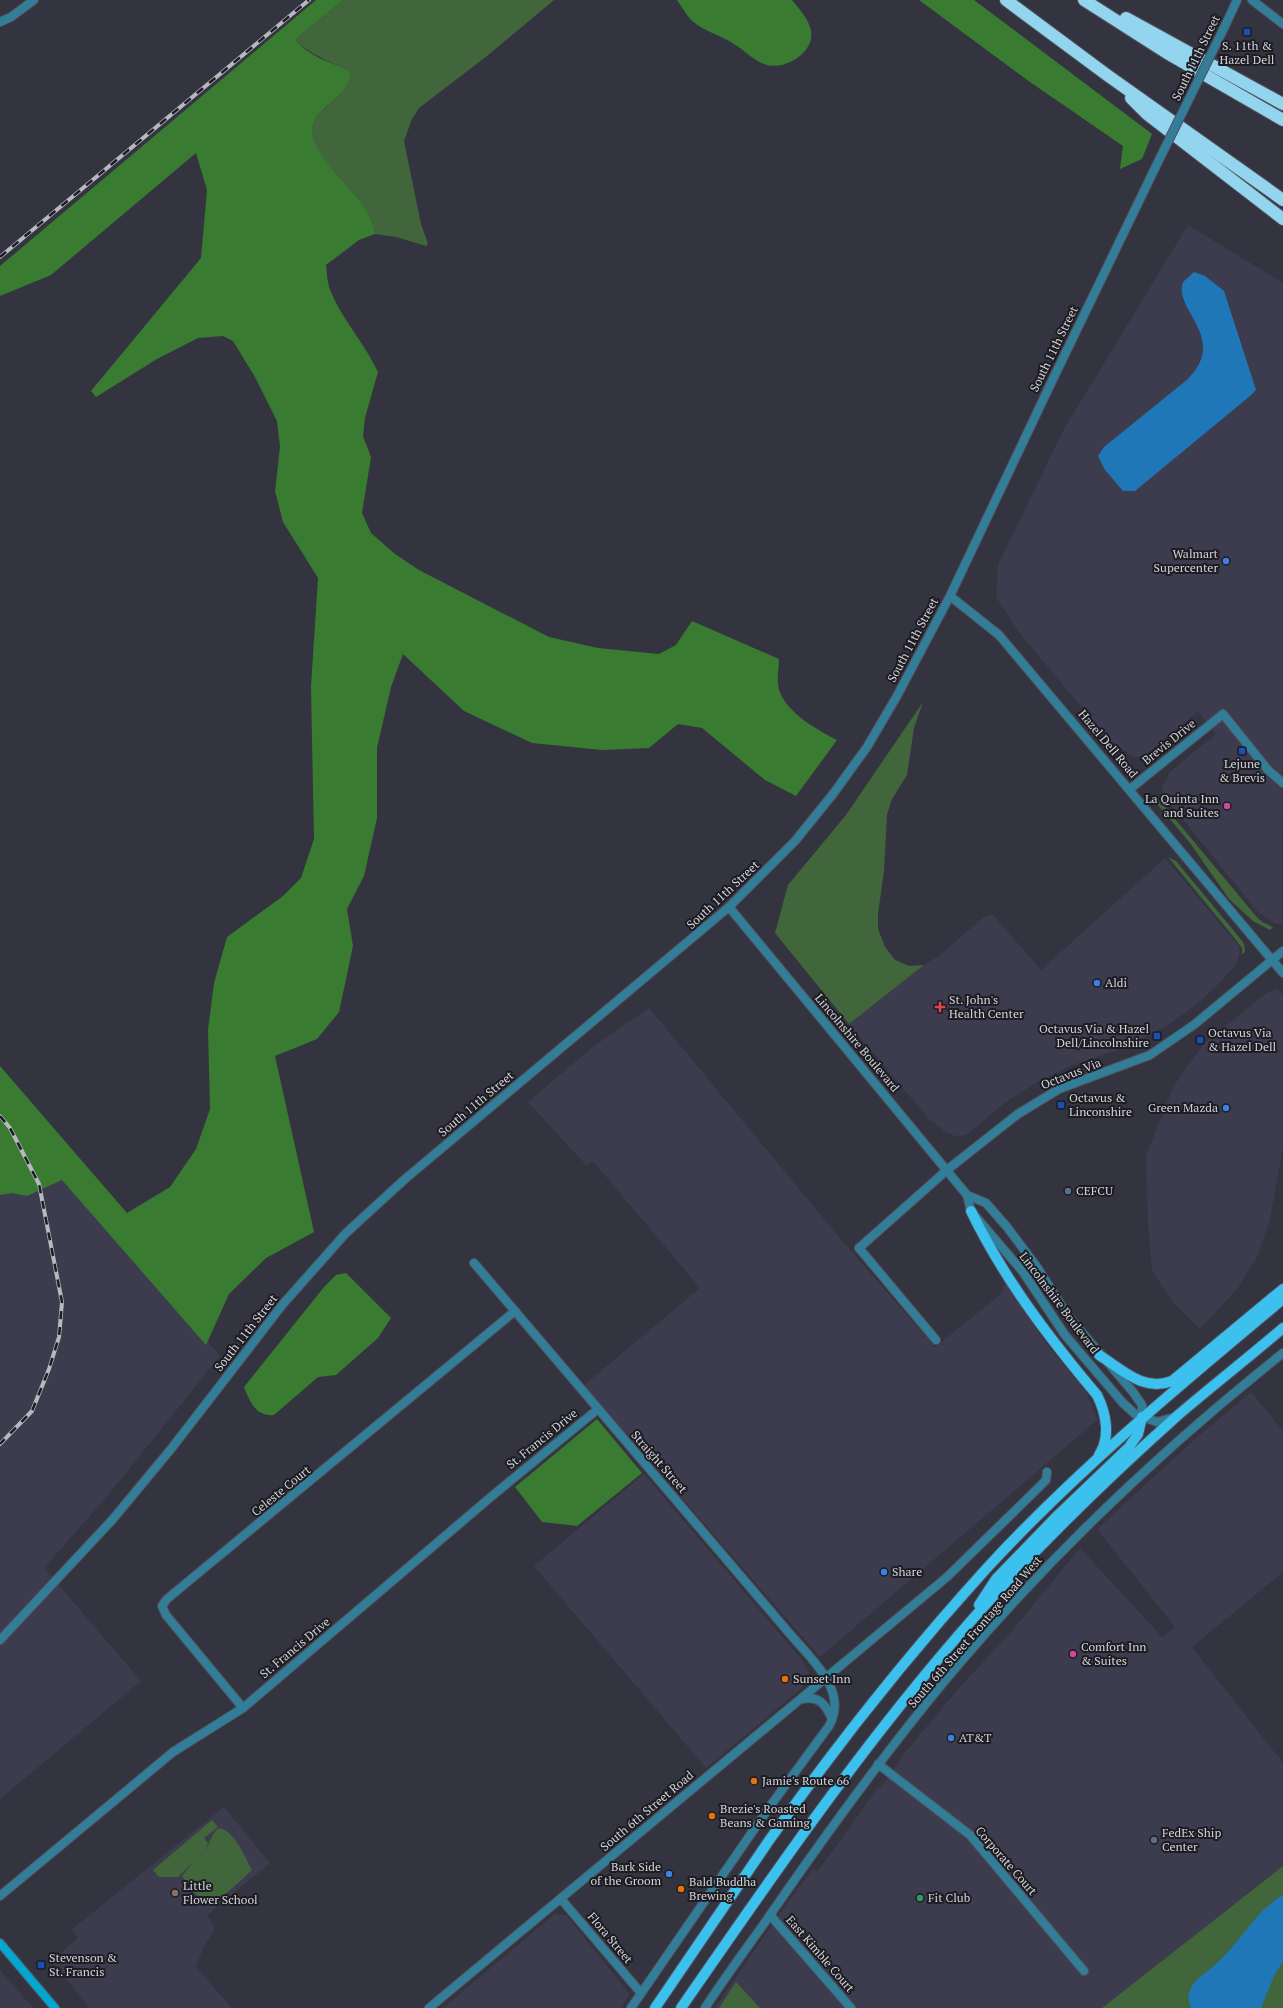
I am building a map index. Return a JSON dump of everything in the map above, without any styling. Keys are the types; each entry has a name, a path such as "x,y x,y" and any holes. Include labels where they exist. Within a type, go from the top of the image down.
{"highway":[{"path":"1006,0 1283,200"},
{"path":"1084,0 1167,53 1283,120"},
{"path":"1092,0 1283,104"},
{"path":"1108,75 1147,114 1283,219"}],"main road":[{"path":"972,1211 987,1244 1018,1292 1051,1339 1102,1404 1106,1425 1104,1442 1101,1452 1089,1467"},
{"path":"1099,1355 1142,1383 1162,1385 1172,1381 1283,1289"},
{"path":"655,2008 769,1842 852,1729 920,1646 987,1569 1089,1467 1142,1417 1283,1299"},
{"path":"681,2008 797,1841 846,1774 963,1630 1053,1534 1178,1416 1283,1328"},
{"path":"963,1630 996,1579 1058,1515 1129,1447 1138,1434 1142,1417"},
{"path":"0,1943 55,2008"}],"street":[{"path":"0,22 11,17 34,0"},
{"name":"South 11th Street","path":"0,1640 113,1519 171,1449 288,1299 346,1233 404,1179 729,907 795,841 833,794 863,752 897,696 950,596 1053,379 1237,0"},
{"path":"1252,0 1283,24"},
{"name":"Hazel Dell Road","path":"950,596 999,635 1130,789 1283,973"},
{"name":"Brevis Drive","path":"1130,789 1223,714 1268,770 1283,784"},
{"name":"Lincolnshire Boulevard","path":"729,907 967,1195 972,1211 1022,1272 1066,1335 1122,1402 1135,1414 1157,1422 1178,1416"},
{"name":"Octavus Via","path":"936,1340 859,1248 947,1170 1018,1114 1043,1098 1076,1082 1128,1065 1150,1055 1175,1039 1283,951"},
{"name":"Lincolnshire Boulevard","path":"967,1195 986,1203 1007,1226 1037,1267 1068,1316 1099,1355 1133,1392 1142,1405 1142,1417"},
{"name":"Straight Street","path":"474,1263 790,1634 825,1678 835,1696 835,1711 832,1719"},
{"name":"Celeste Court","path":"243,1708 166,1615 162,1606 167,1599 515,1311"},
{"name":"South 6th Street Frontage Road West","path":"705,2008 795,1877 878,1764 960,1663 1055,1559 1161,1457 1283,1353"},
{"name":"St. Francis Drive","path":"0,1896 173,1752 243,1708 492,1496 598,1409"},
{"name":"South 6th Street Road","path":"429,2008 947,1577 1046,1480 1047,1472"},
{"path":"631,2008 832,1719 823,1702 811,1698 800,1699"},
{"name":"Corporate Court","path":"878,1764 970,1835 1084,1971"},
{"name":"Flora Street","path":"561,1899 641,1993"},
{"name":"East Kimble Court","path":"770,1915 851,2008"}],"shaded area":[{"path":"1188,225 1283,283 1282,924 1276,924 1259,913 1163,795 1162,788 1170,772 1216,734 1198,711 1151,751 1142,757 1132,756 1111,741 1093,721 1018,631 996,597 998,565 1064,429"},
{"path":"1165,858 1237,944 1240,951 1237,963 1215,988 1193,1007 1166,1026 1123,1048 1073,1065 1041,1080 1006,1102 966,1135 956,1136 947,1133 929,1119 849,1024 924,965 940,955 984,917 993,915 1041,970"},
{"path":"1278,989 1283,995 1283,1146 1270,1219 1257,1257 1238,1288 1200,1329 1173,1302 1152,1271 1148,1223 1146,1156 1173,1087 1204,1043 1268,992"},
{"path":"649,1008 844,1243 935,1347 1000,1295 1005,1283 1045,1342 1086,1392 1096,1415 1097,1420 820,1657 584,1385 700,1288 593,1161 586,1165 528,1102 594,1046"},
{"path":"0,1095 220,1356 109,1494 44,1568 141,1681 0,1799"},
{"path":"1251,1392 1283,1431 1283,1572 1192,1647 1283,1763 1283,1866 1102,2008 715,2008 780,1913 812,1870 818,1871 878,1788 882,1787 903,1755 960,1687 1012,1631 1080,1548 1162,1637 1175,1627 1097,1529 1193,1441"},
{"path":"644,1474 802,1660 809,1672 802,1688 706,1768 534,1566"},
{"name":"Little Flower School","path":"224,1807 270,1863 207,1915 213,1925 214,1931 203,1948 196,1967 232,2008 90,2008 51,1961 78,1938 71,1930"},
{"path":"555,1914 566,1915 629,1993 622,2008 443,2008"},
{"path":"0,1970 33,2008 0,2008"}],"green space":[{"path":"316,0 343,0 295,40 306,50 319,58 346,69 350,74 344,89 316,118 313,125 313,135 316,145 329,166 360,201 371,221 375,234 359,240 326,265 328,284 339,309 366,350 378,372 365,418 363,436 371,457 362,513 371,533 395,554 419,570 549,637 598,648 659,654 676,645 692,621 779,659 778,684 780,693 785,702 801,718 837,740 796,796 765,780 702,728 678,724 649,748 602,750 532,743 464,711 403,654 391,687 377,748 377,818 364,876 347,909 353,946 339,1012 317,1039 275,1056 314,1232 266,1258 229,1294 206,1345 62,1180 27,1196 12,1193 0,1195 0,1066 127,1213 170,1187 196,1149 210,1109 208,1030 214,983 227,937 283,896 301,878 314,839 311,686 318,578 283,522 275,491 280,447 277,421 255,377 233,341 223,336 198,338 157,359 96,397 91,391 201,258 207,190 196,153 51,275 0,296 0,266"},
{"path":"343,0 554,0 487,56 419,108 412,119 404,141 421,224 428,244 426,246 396,237 375,234 370,217 363,205 329,166 316,146 313,135 313,125 321,112 340,92 346,69 325,60 295,40"},
{"path":"677,0 792,0 808,22 811,31 811,39 808,47 796,59 780,65 772,66 764,64 756,60 738,46 696,24 689,18"},
{"path":"919,0 974,0 1152,134 1142,159 1120,169 1123,146 1030,82"},
{"path":"923,702 914,728 907,775 892,799 887,815 884,871 878,914 878,929 885,947 895,960 909,966 924,965 849,1024 775,933 788,885 846,815"},
{"path":"1155,795 1255,915 1262,922 1273,927 1270,930 1253,921 1229,899 1190,843 1158,805"},
{"path":"1168,857 1176,861 1239,937 1244,944 1245,952 1242,954 1242,948 1236,940"},
{"path":"346,1273 391,1318 378,1338 336,1375 318,1377 274,1415 263,1414 258,1411 251,1403 244,1387 324,1287 336,1275"},
{"path":"597,1419 642,1473 577,1526 542,1522 515,1487"},
{"path":"212,1820 218,1827 204,1838 208,1843 205,1851 214,1833 220,1828 225,1830 235,1840 252,1870 228,1892 213,1901 207,1902 196,1895 182,1876 194,1861 178,1877 159,1877 153,1870"},
{"path":"1283,1866 1283,2008 1102,2008"},
{"path":"736,1982 760,2008 719,2008"}],"water":[{"path":"1194,272 1205,276 1224,291 1256,390 1135,491 1123,491 1105,470 1098,456 1104,447 1188,379 1199,364 1203,350 1202,337 1185,303 1182,293 1183,282"},
{"path":"1283,1895 1283,1961 1274,1976 1261,2008 1191,2008 1189,1994 1195,1982 1225,1956 1264,1910"}],"railway":[{"path":"0,257 309,0"},
{"path":"0,1116 10,1128 39,1184 62,1302 59,1337 49,1369 32,1411 0,1444"}],"place":[{"name":"S. 11th & Hazel Dell","path":"1247,32"},
{"name":"Walmart Supercenter","path":"1226,561"},
{"name":"Lejune & Brevis","path":"1242,751"},
{"name":"La Quinta Inn and Suites","path":"1227,806"},
{"name":"Aldi","path":"1097,983"},
{"name":"St. John's Health Center","path":"940,1007"},
{"name":"Octavus Via & Hazel Dell/Lincolnshire","path":"1157,1036"},
{"name":"Octavus Via & Hazel Dell","path":"1200,1040"},
{"name":"Octavus & Linconshire","path":"1061,1105"},
{"name":"Green Mazda","path":"1226,1108"},
{"name":"CEFCU","path":"1068,1191"},
{"name":"Share","path":"884,1572"},
{"name":"Comfort Inn & Suites","path":"1073,1654"},
{"name":"Sunset Inn","path":"785,1679"},
{"name":"AT&T","path":"951,1738"},
{"name":"Jamie's Route 66","path":"754,1781"},
{"name":"Brezie's Roasted Beans & Gaming","path":"712,1816"},
{"name":"FedEx Ship Center","path":"1154,1840"},
{"name":"Bark Side of the Groom","path":"669,1874"},
{"name":"Bald Buddha Brewing","path":"681,1889"},
{"name":"Little Flower School","path":"175,1893"},
{"name":"Fit Club","path":"920,1898"},
{"name":"Stevenson & St. Francis","path":"41,1965"}]}
